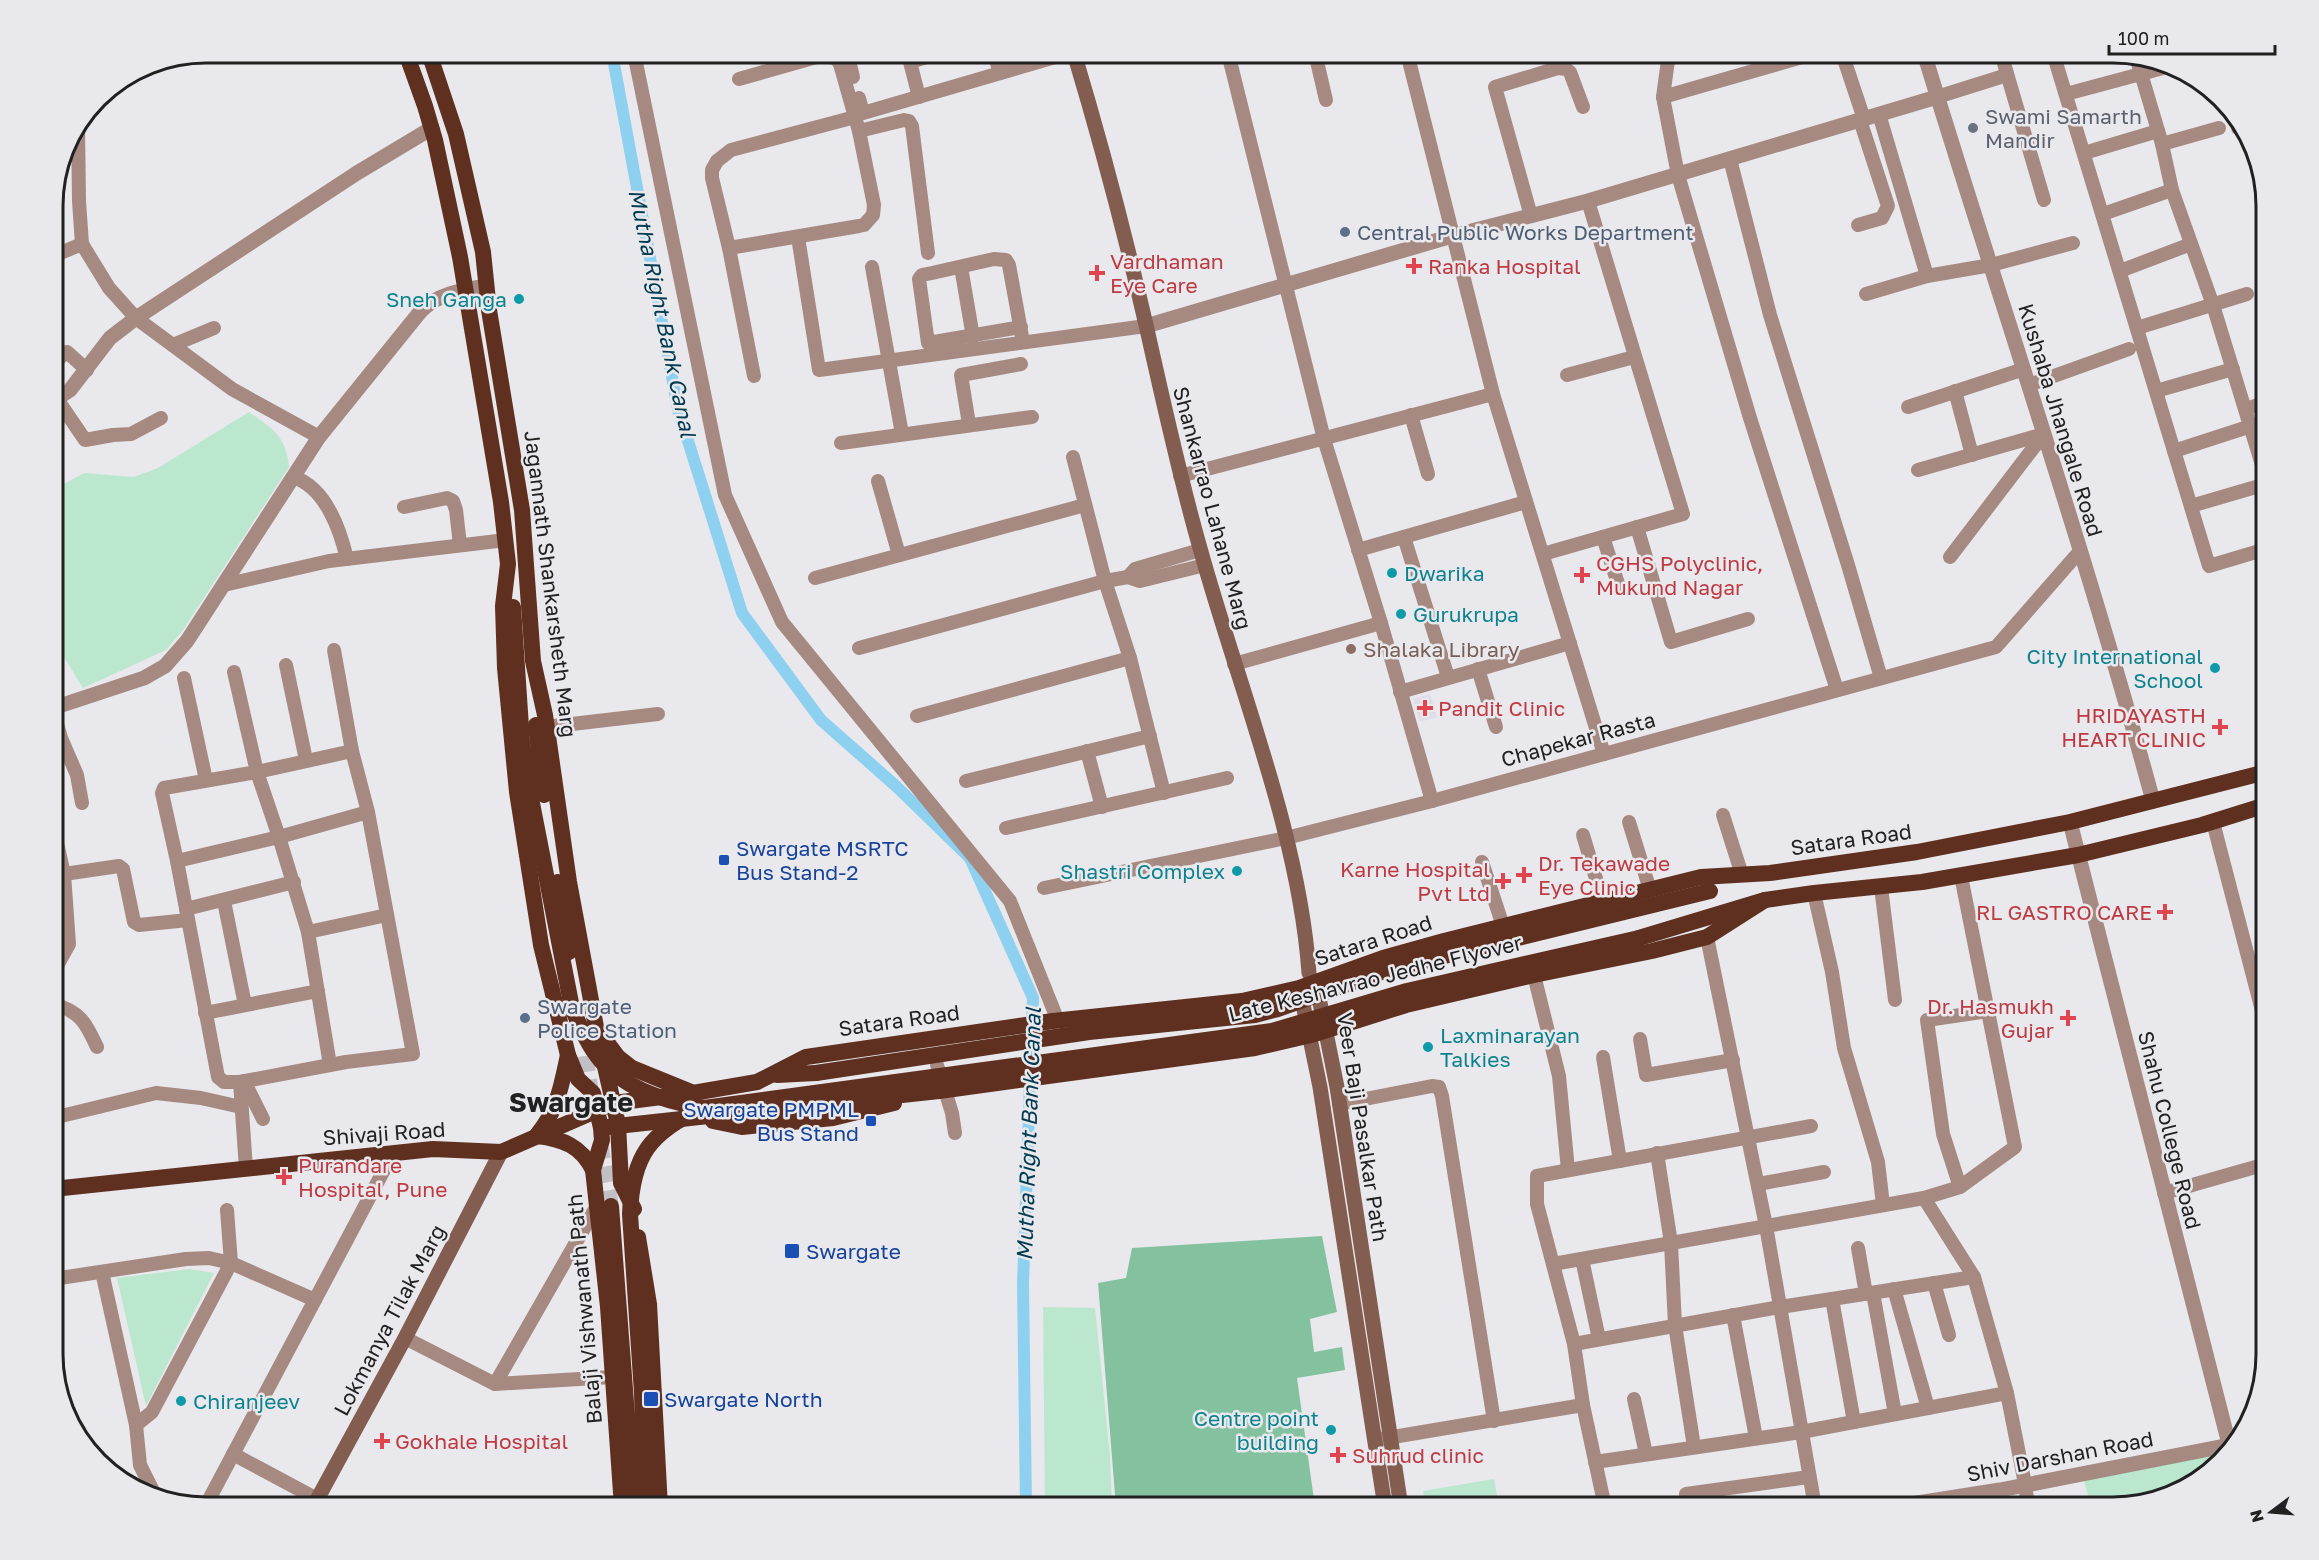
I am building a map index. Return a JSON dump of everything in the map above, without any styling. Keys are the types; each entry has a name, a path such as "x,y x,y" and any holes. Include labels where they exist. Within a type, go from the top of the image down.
{"highway":[{"name":"Jagannath Shankarsheth Marg","path":"410,63 432,128 460,257 506,540 508,564 502,606 505,668 514,769 541,945 576,1056 578,1079 606,1106 618,1125"},
{"name":"Jagannath Shankarsheth Marg","path":"433,63 456,134 483,252 486,286 522,510 534,661 569,882 596,1027 606,1106"},
{"name":"Late Keshavrao Jedhe Flyover","path":"508,564 522,741 572,1008 584,1034 601,1061 624,1080 699,1113"},
{"path":"534,661 538,757 576,1056 550,1119 537,1136"},
{"name":"Satara Road","path":"606,1106 757,1082 806,1057 1055,1021 1242,1001 1383,958 1701,878 1770,873 1917,852 2070,822 2256,775"},
{"path":"601,1128 699,1113 941,1090 1255,1048 1318,1033 1406,1005 1707,937 1766,900 1962,876 2078,855 2213,822 2256,808"},
{"path":"773,1075 816,1073 1089,1032 1254,1015 1278,1009 1387,970 1710,891 1770,873"},
{"name":"Late Keshavrao Jedhe Flyover","path":"645,1497 642,1393 630,1188 635,1170 652,1142 662,1131 679,1119 699,1113 1272,1031 1407,991 1639,938 1766,900"},
{"path":"596,1027 618,1057 632,1068 693,1093"},
{"name":"Balaji Vishwanath Path","path":"606,1106 601,1128 602,1140 593,1170 604,1205 621,1497"},
{"name":"Shivaji Road","path":"63,1188 433,1149 501,1152 606,1106"},
{"path":"659,1497 649,1304 633,1205 636,1176 648,1152 665,1133 699,1113"},
{"path":"618,1125 621,1183 633,1205"},
{"path":"537,1136 557,1138 567,1142 588,1159 593,1170"},
{"path":"604,1205 633,1497"}],"main road":[{"name":"Shankarrao Lahane Marg","path":"1077,63 1093,115 1146,326 1180,476 1286,838 1305,925 1308,981"},
{"name":"Veer Baji Pasalkar Path","path":"1308,981 1318,1033 1383,1497"},
{"name":"Veer Baji Pasalkar Path","path":"1318,1033 1339,1104 1399,1497"},
{"name":"Lokmanya Tilak Marg","path":"318,1497 405,1338 501,1152"}],"street":[{"path":"636,63 725,495 782,622 1010,901 1055,1021"},
{"path":"740,79 796,63"},
{"path":"729,248 864,225 873,215 874,205 859,131 840,63"},
{"path":"850,63 863,113 1033,63"},
{"path":"910,63 919,97"},
{"path":"997,63 1000,73"},
{"path":"1231,63 1324,439 1381,623 1432,801"},
{"path":"1318,63 1326,100"},
{"path":"1410,63 1493,394 1604,754"},
{"path":"1668,63 1664,98 1678,175 1750,418 1837,690"},
{"path":"1664,98 1780,63"},
{"path":"1846,63 1927,276"},
{"name":"Kushaba Jhangale Road","path":"1927,63 2080,551 2131,718 2153,801"},
{"path":"2004,63 2044,200"},
{"path":"2056,63 2209,566 2256,552"},
{"path":"2066,94 2139,67 2160,138 2172,190 2213,305 2256,442"},
{"path":"1531,216 1495,87 1558,68 1566,69 1570,72 1583,107"},
{"path":"798,237 819,370 1146,326 1452,236 1678,175 2007,75"},
{"path":"754,376 712,170 723,154 740,146 808,131 855,117"},
{"path":"1858,225 1882,218 1888,206 1868,118"},
{"path":"859,131 904,120 909,121 912,126 928,253"},
{"path":"63,395 87,370 110,338 136,318 357,173 432,128"},
{"path":"2084,153 2219,128"},
{"path":"78,143 82,244 109,288 136,318 232,389 319,437"},
{"path":"1730,159 1770,315 1881,678"},
{"path":"2103,214 2172,190"},
{"path":"1543,554 1683,514 1587,201"},
{"path":"1866,294 1927,276 1991,265 2073,243"},
{"path":"63,252 82,244"},
{"path":"2120,271 2191,244"},
{"path":"1021,327 928,343 919,279 922,275 994,259 1006,260 1009,265 1021,327 1023,342"},
{"path":"872,267 902,434"},
{"path":"962,267 973,336"},
{"path":"63,706 144,678 165,666 187,641 319,437 429,302 465,290 486,286"},
{"path":"2137,328 2247,294"},
{"path":"173,345 214,328"},
{"path":"2029,385 2129,349"},
{"path":"63,355 67,352 87,370"},
{"path":"1567,375 1634,357"},
{"path":"969,424 961,375 1021,364"},
{"path":"1908,407 2024,369"},
{"path":"2156,390 2233,369"},
{"path":"1955,391 1972,455"},
{"path":"1180,476 1493,394"},
{"path":"2246,409 2256,406"},
{"path":"63,411 85,440 131,434 160,418"},
{"path":"1411,415 1428,474"},
{"path":"841,443 1032,417"},
{"path":"2174,451 2251,426"},
{"path":"1918,470 2044,434"},
{"path":"1950,557 2044,434"},
{"path":"1073,457 1105,581 1130,658 1164,793"},
{"path":"293,477 303,480 325,505 343,539 347,559"},
{"path":"878,481 898,555"},
{"path":"2190,506 2256,487"},
{"path":"404,507 447,498 453,501 460,545"},
{"path":"1358,550 1526,502"},
{"path":"815,578 1085,505"},
{"path":"1637,527 1671,642 1748,619"},
{"path":"1404,537 1448,677"},
{"path":"1603,537 1619,587"},
{"path":"224,585 347,559 506,540"},
{"path":"1128,577 1135,569 1200,550"},
{"name":"Chapekar Rasta","path":"1044,888 1286,838 1432,801 1996,647 2080,551"},
{"path":"860,648 1105,581 1128,577 1140,581 1205,566"},
{"path":"1234,663 1381,623"},
{"path":"1400,692 1570,643"},
{"path":"334,650 352,751 368,812 413,1053 330,1065 242,1082 224,1082 218,1077 162,793 164,788 169,786 257,772 352,751"},
{"path":"917,716 1130,658"},
{"path":"286,665 306,760"},
{"path":"1478,669 1496,727"},
{"path":"234,672 257,772 294,882 308,932 330,1065"},
{"path":"184,678 206,780"},
{"path":"546,727 658,714"},
{"path":"966,782 1150,736"},
{"path":"63,743 77,775 82,803"},
{"path":"1087,751 1102,807"},
{"path":"1006,828 1227,778"},
{"path":"177,861 279,837 368,812"},
{"path":"1723,815 1742,875"},
{"path":"1629,822 1650,890"},
{"name":"Shahu College Road","path":"2070,822 2164,1193 2229,1436"},
{"path":"2213,822 2256,988"},
{"path":"1583,835 1603,902"},
{"path":"1482,861 1503,926"},
{"path":"64,874 119,866 126,877 134,922 139,926 294,882"},
{"path":"63,870 69,944 63,955"},
{"path":"1553,1264 1924,1198 1960,1187 2015,1147 1962,876"},
{"path":"1881,886 1895,1000"},
{"path":"1814,893 1832,972 1844,1048 1878,1162 1883,1205"},
{"path":"224,901 245,1005"},
{"path":"308,932 387,915"},
{"path":"1707,937 1766,1226 1813,1497"},
{"path":"1534,975 1559,1076 1568,1170"},
{"path":"205,1014 318,991"},
{"path":"63,1007 69,1008 82,1019 97,1047"},
{"path":"1960,1187 1943,1134 1927,1020 1988,1011"},
{"path":"1640,1039 1646,1075 1733,1060"},
{"path":"1603,1057 1620,1161"},
{"path":"937,1065 941,1090 952,1113 955,1133"},
{"path":"242,1082 241,1107 246,1169"},
{"path":"242,1082 263,1119"},
{"path":"1339,1104 1432,1086 1439,1087 1494,1421"},
{"path":"63,1116 156,1093 201,1098 241,1107"},
{"path":"1603,1497 1583,1406 1574,1344 1537,1204 1537,1176 1811,1126"},
{"path":"210,1497 393,1153"},
{"path":"1657,1154 1671,1243 1675,1325 1694,1447"},
{"path":"2164,1193 2256,1167"},
{"path":"1758,1184 1824,1172"},
{"path":"1924,1198 1974,1277 2007,1393 2027,1497"},
{"path":"495,1384 604,1205"},
{"path":"136,1425 152,1412 231,1263 226,1210"},
{"path":"1858,1248 1870,1293 1895,1414"},
{"path":"63,1278 186,1259 209,1258 231,1263 315,1299"},
{"path":"1582,1259 1599,1339"},
{"path":"102,1272 136,1425 140,1465 150,1485"},
{"path":"1574,1344 1732,1315 1974,1277"},
{"path":"1934,1283 1949,1335"},
{"path":"1894,1289 1928,1408"},
{"path":"1832,1299 1854,1422"},
{"path":"1732,1315 1756,1438"},
{"path":"405,1338 495,1384 613,1377"},
{"path":"1595,1462 1801,1432 2007,1393"},
{"path":"1634,1399 1646,1454"},
{"path":"1374,1440 1583,1406"},
{"name":"Shiv Darshan Road","path":"1989,1497 2025,1484 2220,1448"},
{"path":"233,1454 305,1497"},
{"path":"1686,1494 1809,1477"}],"shaded area":[{"name":"Pandit Clinic","path":"1430,694 1437,717 1420,722 1413,699"}],"green space":[{"path":"249,412 277,434 285,448 289,467 183,630 166,650 83,688 63,655 63,485 84,473 134,477 158,468"},
{"path":"1322,1236 1337,1312 1310,1319 1314,1352 1342,1347 1345,1370 1297,1378 1314,1497 1115,1497 1098,1283 1126,1278 1132,1248"},
{"path":"189,1269 214,1273 146,1406 117,1278"},
{"path":"1043,1307 1095,1308 1110,1457 1112,1497 1045,1497"},
{"path":"2218,1450 2192,1473 2159,1489 2141,1494 2122,1497 2088,1497 2082,1473"},
{"path":"1494,1479 1497,1497 1424,1497 1423,1491"}],"waterway":[{"name":"Mutha Right Bank Canal","path":"614,63 678,409 742,613 821,720 897,787 970,858 1033,998 1023,1284 1026,1497"}],"tunnel":[{"path":"585,1056 592,1099"},
{"path":"600,1143 611,1206"}],"place":[{"name":"Swami Samarth Mandir","path":"1973,128"},
{"name":"Central Public Works Department","path":"1345,232"},
{"name":"Ranka Hospital","path":"1414,266"},
{"name":"Vardhaman Eye Care","path":"1097,273"},
{"name":"Sneh Ganga","path":"519,299"},
{"name":"Dwarika","path":"1392,573"},
{"name":"CGHS Polyclinic, Mukund Nagar","path":"1582,575"},
{"name":"Gurukrupa","path":"1401,614"},
{"name":"Shalaka Library","path":"1351,649"},
{"name":"City International School","path":"2215,668"},
{"name":"Pandit Clinic","path":"1425,708"},
{"name":"HRIDAYASTH HEART CLINIC","path":"2220,727"},
{"name":"Swargate MSRTC Bus Stand-2","path":"724,860"},
{"name":"Shastri Complex","path":"1237,871"},
{"name":"Dr. Tekawade Eye Clinic","path":"1524,875"},
{"name":"Karne Hospital Pvt Ltd","path":"1503,881"},
{"name":"RL GASTRO CARE","path":"2165,912"},
{"name":"Swargate Police Station","path":"525,1018"},
{"name":"Dr. Hasmukh Gujar","path":"2068,1018"},
{"name":"Laxminarayan Talkies","path":"1428,1047"},
{"name":"Swargate PMPML Bus Stand","path":"871,1121"},
{"name":"Purandare Hospital, Pune","path":"284,1177"},
{"name":"Swargate","path":"792,1251"},
{"name":"Swargate North","path":"651,1399"},
{"name":"Chiranjeev","path":"181,1401"},
{"name":"Centre point building","path":"1331,1430"},
{"name":"Gokhale Hospital","path":"382,1441"},
{"name":"Suhrud clinic","path":"1338,1455"}],"district":[{"name":"Swargate","path":"571,1102"}]}
